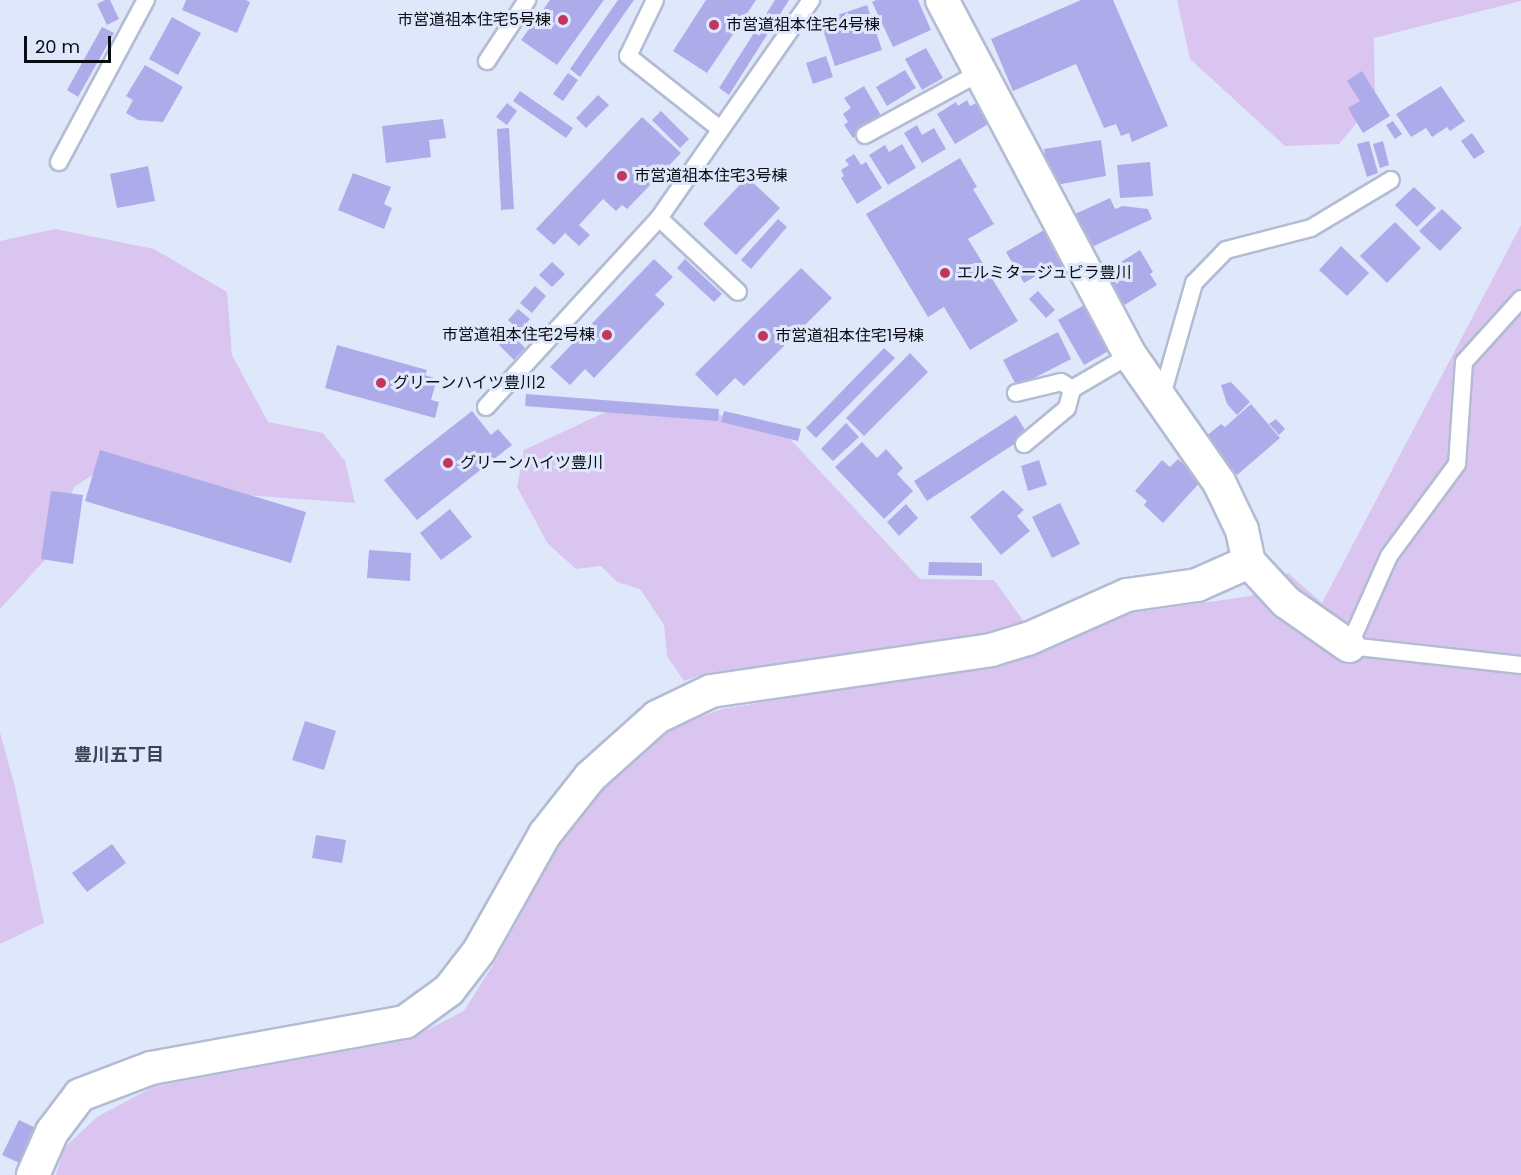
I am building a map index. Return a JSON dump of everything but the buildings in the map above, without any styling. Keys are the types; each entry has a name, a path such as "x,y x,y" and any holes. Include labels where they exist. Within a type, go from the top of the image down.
{"street":[{"path":"942,0 1130,355 1219,482 1242,530 1249,562 1286,602 1349,646"},
{"path":"33,1175 52,1132 80,1095 151,1068 405,1022 449,990 479,951 545,834 590,777 657,717 711,692 991,650 1028,639 1127,594 1197,585 1249,562"}],"lane":[{"path":"59,162 146,0"},
{"path":"487,61 527,0"},
{"path":"655,0 628,56 720,129"},
{"path":"486,407 659,218 811,0"},
{"path":"865,135 979,73"},
{"path":"1161,399 1194,283 1226,250 1311,228 1391,180"},
{"path":"659,218 738,292"},
{"path":"1521,300 1464,362 1457,464 1389,556 1349,646 1521,665"},
{"path":"1024,444 1067,408 1072,389 1130,355"},
{"path":"1017,393 1061,382 1072,389"}],"shaded area":[{"path":"1177,0 1521,1 1374,38 1375,101 1339,144 1285,146 1190,59"},
{"path":"1521,225 1521,1175 56,1175 64,1148 97,1117 155,1086 408,1040 464,1011 493,965 562,840 605,783 666,729 722,709 995,663 1035,651 1124,614 1251,596 1288,573 1322,603"},
{"path":"55,229 154,249 227,292 232,355 268,422 323,433 345,461 355,503 216,493 119,458 74,487 54,550 0,609 0,241"},
{"path":"686,408 780,428 920,579 994,580 1025,623 988,638 707,673 684,681 667,656 664,625 640,589 617,582 601,566 576,569 548,544 517,487 524,450 608,411"},
{"path":"0,732 15,787 44,923 0,944"}],"place":[{"name":"市営道祖本住宅5号棟","path":"563,20"},
{"name":"市営道祖本住宅4号棟","path":"714,25"},
{"name":"市営道祖本住宅3号棟","path":"622,176"},
{"name":"エルミタージュビラ豊川","path":"945,273"},
{"name":"市営道祖本住宅2号棟","path":"607,335"},
{"name":"市営道祖本住宅1号棟","path":"763,336"},
{"name":"グリーンハイツ豊川2","path":"381,383"},
{"name":"グリーンハイツ豊川","path":"448,463"}],"district":[{"name":"豊川五丁目","path":"119,755"}]}
